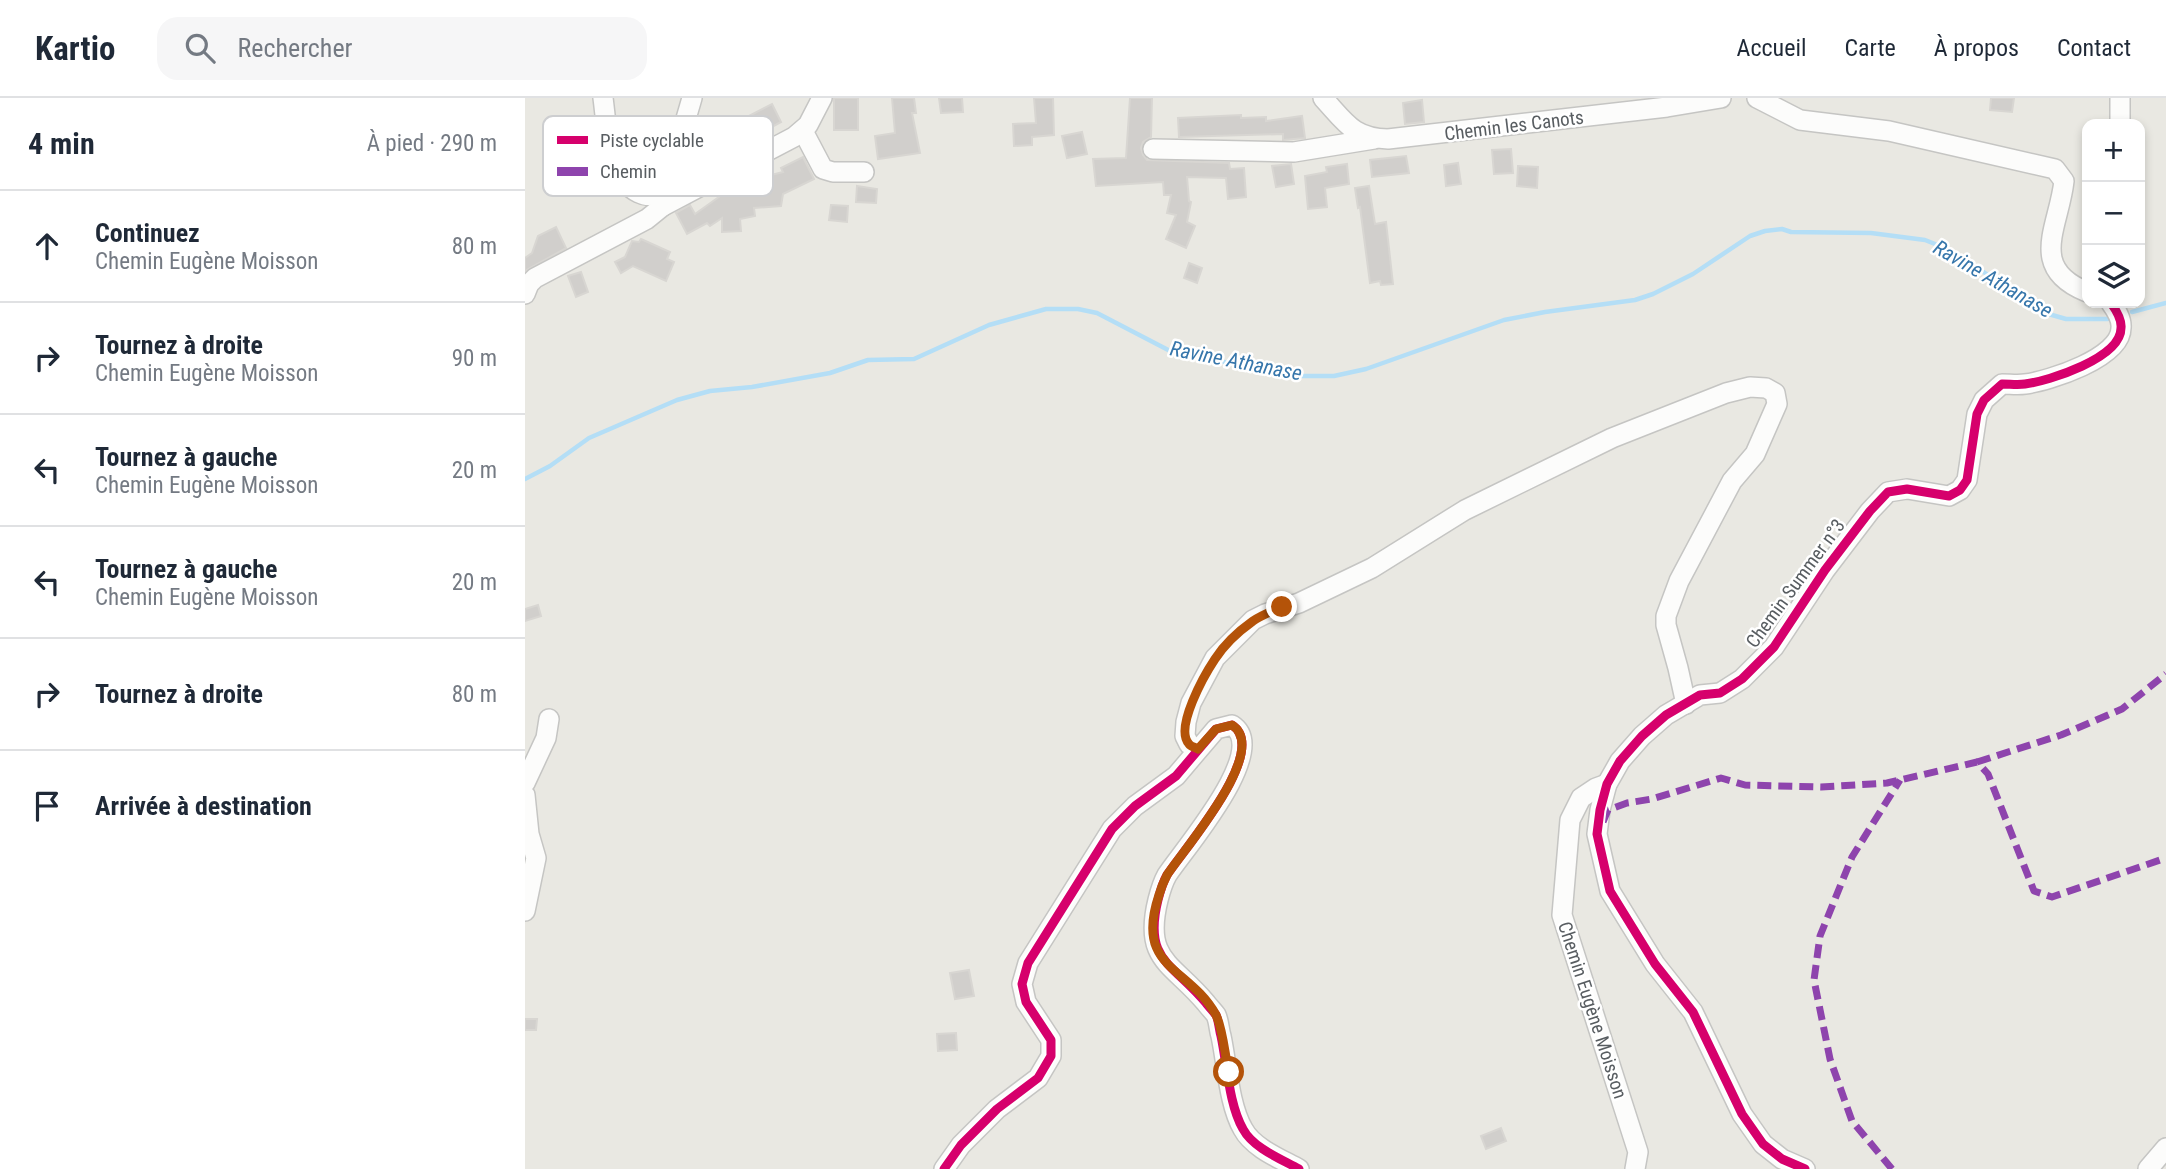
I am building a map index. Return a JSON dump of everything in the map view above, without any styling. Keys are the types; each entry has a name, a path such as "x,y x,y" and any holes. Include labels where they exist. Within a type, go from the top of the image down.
{"street":[{"path":"603,98 606,116"},
{"path":"687,116 692,98"},
{"path":"773,145 803,131 822,98"},
{"path":"1323,98 1349,127 1361,135 1375,139"},
{"name":"Chemin les Canots","path":"1153,149 1294,152 1375,139 1667,107 1721,98"},
{"path":"1757,98 1800,120 1889,131 2055,169 2064,181 2050,246 2051,260 2074,287 2082,290"},
{"path":"2120,98 2120,119"},
{"path":"803,131 823,169 832,172 864,172"},
{"path":"645,196 660,200 668,196"},
{"path":"525,294 535,278 647,219 662,196"},
{"name":"Chemin Summer n°3","path":"1805,1169 1782,1159 1763,1144 1742,1114 1693,1012 1632,930 1610,891 1597,834 1607,784 1620,761 1642,736 1666,715 1700,695 1720,693 1742,679 1774,647 1825,570 1888,492 1907,489 1949,496 1959,490 1967,480 1977,414 1984,400 2002,384 2025,384 2076,369 2098,358 2115,344 2122,330 2114,308"},
{"path":"1198,749 1189,744 1185,736 1191,703 1215,658 1253,621 1274,610 1299,603 1372,568 1465,510 1612,438 1726,393 1749,387 1766,388 1775,393 1777,404 1772,418 1755,454 1732,481 1716,509 1679,581 1666,616 1686,704"},
{"path":"525,783 546,738 549,719"},
{"path":"944,1169 961,1145 988,1118 1038,1077 1051,1056 1051,1040 1026,1002 1022,984 1028,963 1112,829 1135,806 1176,776 1216,729 1232,725 1243,738 1242,757 1225,793 1165,878 1153,925 1156,947 1166,964 1192,986 1216,1016 1233,1103 1243,1131 1261,1147 1299,1169"},
{"name":"Chemin Eugène Moisson","path":"1607,784 1595,788 1581,798 1570,820 1562,915 1638,1152 1635,1169"},
{"path":"525,795 529,834 536,858 525,911"},
{"path":"2148,1169 2166,1148"}],"building":[{"path":"834,98 858,98 858,130 834,130"},
{"path":"892,98 914,98 916,113 912,113 920,153 878,159 875,136 895,133"},
{"path":"939,98 962,98 963,112 941,113"},
{"path":"1034,98 1053,98 1054,135 1032,137 1032,145 1014,146 1013,124 1036,123"},
{"path":"1130,98 1152,98 1151,137 1143,142 1141,148 1147,160 1229,163 1230,169 1244,168 1246,197 1228,199 1226,178 1187,177 1191,202 1187,222 1195,226 1186,248 1166,239 1176,215 1167,213 1171,195 1164,195 1163,182 1096,186 1093,159 1126,158"},
{"path":"1991,98 2014,98 2012,112 1990,110"},
{"path":"1422,100 1424,122 1405,124 1403,103"},
{"path":"772,104 781,122 773,126 773,116 749,116"},
{"path":"1241,115 1241,118 1266,117 1266,121 1302,116 1305,138 1283,140 1283,134 1179,137 1178,118"},
{"path":"1082,132 1087,154 1067,158 1062,136"},
{"path":"1511,149 1513,173 1494,174 1492,150"},
{"path":"1406,156 1409,173 1372,177 1370,160"},
{"path":"803,157 814,179 783,194 781,206 754,208 755,216 740,219 741,231 722,232 722,218 710,226 707,223 687,234 676,213 690,205 695,214 720,196 773,196 773,174 783,172 781,168"},
{"path":"1458,163 1461,184 1446,186 1444,165"},
{"path":"1291,164 1294,184 1276,187 1272,166"},
{"path":"1347,164 1349,184 1325,188 1327,207 1308,209 1305,176 1327,172 1326,167"},
{"path":"1518,166 1538,167 1537,188 1517,186"},
{"path":"857,186 877,189 876,203 856,202"},
{"path":"1369,186 1375,224 1386,222 1393,284 1381,285 1380,281 1370,283 1355,188"},
{"path":"831,205 848,206 847,222 829,220"},
{"path":"556,227 566,248 525,271 525,258 532,253 538,236"},
{"path":"641,239 670,252 667,259 674,262 666,281 633,266 621,273 615,262 625,257 632,241 639,242"},
{"path":"1189,263 1202,268 1197,283 1184,278"},
{"path":"581,272 588,292 576,297 568,276"},
{"path":"538,605 541,616 525,621 525,609"},
{"path":"969,970 974,996 955,999 950,973"},
{"path":"525,1019 537,1019 536,1030 525,1030"},
{"path":"956,1033 957,1050 938,1051 937,1034"},
{"path":"1501,1128 1506,1141 1486,1149 1481,1136"}],"waterway":[{"name":"Ravine Athanase","path":"525,479 550,466 589,438 677,400 710,391 752,387 830,373 868,360 914,359 989,325 1046,309 1078,309 1097,313 1174,353 1303,376 1334,376 1366,369 1504,320 1635,300 1693,274 1750,236 1782,229 1791,232 1871,233 1925,240 1976,267 2045,313 2066,319 2108,319"},
{"name":"Ravine Athanase","path":"2132,312 2166,303"}],"marked path":[{"path":"1977,762 2061,735 2122,709 2166,674"},
{"path":"1603,822 1608,810 1721,778 1745,785 1821,787 1887,783 1977,762 1988,774 2034,891 2052,897 2166,858"},
{"path":"1892,1169 1852,1121 1830,1059 1814,980 1820,936 1852,857 1900,780"}],"cycle path":[{"path":"1805,1169 1782,1159 1763,1144 1742,1114 1693,1012 1655,964 1610,891 1597,834 1607,784 1620,761 1642,736 1666,715 1700,695 1720,693 1742,679 1774,647 1825,570 1888,492 1907,489 1949,496 1960,490 1967,480 1977,414 1984,400 2002,384 2025,384 2050,378 2097,358 2118,339 2121,325 2114,308"},
{"path":"944,1169 961,1145 997,1109 1038,1078 1051,1056 1051,1040 1026,1002 1022,984 1028,963 1112,829 1135,806 1176,776 1216,729 1232,725 1241,738 1241,755 1233,777 1166,878 1154,920 1155,936 1164,959 1216,1015 1231,1096 1243,1129 1253,1142 1299,1169"}],"route":[{"path":"1229,1072 1216,1016 1192,986 1166,964 1156,947 1153,925 1165,878 1225,793 1242,757 1243,738 1232,725 1216,729 1198,749 1189,744 1185,736 1191,703 1215,658 1231,641 1253,621 1282,607"}]}
